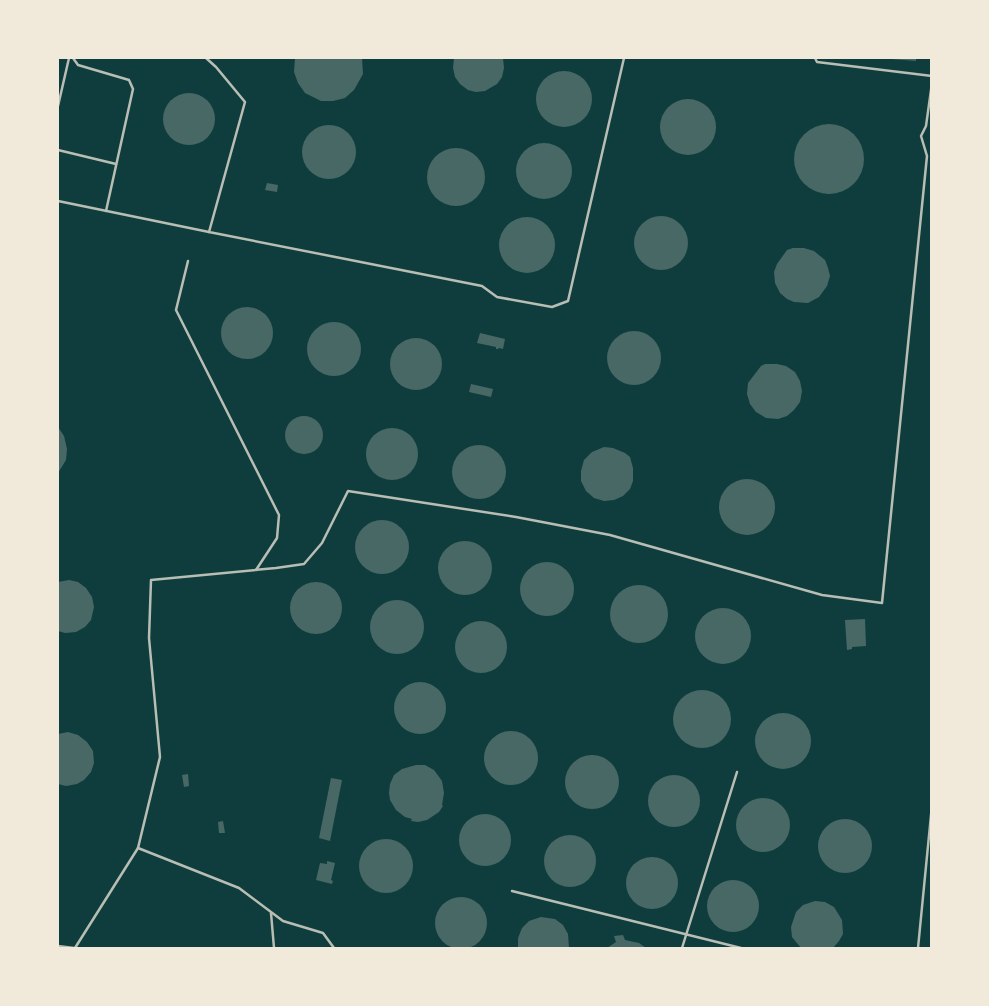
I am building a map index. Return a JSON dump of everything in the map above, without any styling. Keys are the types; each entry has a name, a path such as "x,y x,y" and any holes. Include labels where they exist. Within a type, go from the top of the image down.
{"lane":[{"path":"58,106 71,58 78,65 129,80 133,89 106,211"},
{"path":"206,58 216,67 245,102 209,232"},
{"path":"58,201 482,286 497,297 552,307 568,301 624,58"},
{"path":"815,58 817,62 932,76"},
{"path":"58,946 75,948 138,848 160,757 149,638 151,580 304,564 322,543 348,491 516,517 610,535 822,595 882,603 927,156 921,136 926,126 932,82"},
{"path":"58,150 116,164"},
{"path":"188,262 176,310 279,515 277,538 256,570"},
{"path":"682,948 737,772"},
{"path":"918,948 932,805"},
{"path":"138,848 239,888 283,921 323,933 334,948"},
{"path":"512,891 741,948"},
{"path":"271,912 274,948"}],"building":[{"path":"295,58 362,58 363,74 354,90 345,98 321,101 305,93 298,83 294,72"},
{"path":"454,58 503,58 504,68 502,77 497,84 485,91 476,92 468,90 455,77 453,68"},
{"path":"916,58 916,61 891,59"},
{"path":"564,71 575,73 584,79 590,88 592,99 590,110 584,119 575,125 564,127 553,125 544,119 538,110 536,99 538,88 544,79 553,73"},
{"path":"189,93 203,97 211,105 215,119 211,133 203,141 189,145 175,141 167,133 163,119 167,105 175,97"},
{"path":"688,99 699,101 708,107 714,116 716,127 714,138 708,147 699,153 688,155 677,153 668,147 662,138 660,127 662,116 668,107 677,101"},
{"path":"836,124 849,130 858,139 862,145 864,159 862,173 854,184 843,192 822,194 815,192 804,184 796,173 794,152 796,145 804,134 815,126"},
{"path":"329,125 339,127 348,133 354,142 356,152 354,162 348,171 339,177 329,179 319,177 310,171 304,162 302,152 304,142 310,133 319,127"},
{"path":"544,143 555,145 564,151 570,160 572,171 570,182 564,191 555,197 544,199 533,197 524,191 518,182 516,171 518,160 524,151 533,145"},
{"path":"456,148 467,150 480,161 485,177 483,188 472,201 456,206 445,204 432,193 427,177 429,166 440,153"},
{"path":"267,183 278,185 277,192 265,190"},
{"path":"661,216 671,218 680,224 686,233 688,243 686,253 680,262 671,268 661,270 651,268 642,262 636,253 634,243 636,233 642,224 651,218"},
{"path":"521,217 533,217 543,221 551,229 555,245 551,261 543,269 533,273 521,273 511,269 503,261 499,251 499,239 503,229 511,221"},
{"path":"804,248 814,251 825,260 828,268 830,276 827,286 819,297 808,303 794,302 787,299 780,293 775,283 774,272 777,264 787,250"},
{"path":"242,307 252,307 262,311 269,318 273,333 269,348 262,355 252,359 242,359 232,355 225,348 221,338 221,328 225,318 232,311"},
{"path":"334,322 344,324 353,330 359,339 361,349 359,359 353,368 344,374 334,376 324,374 315,368 309,359 307,349 309,339 315,330 324,324"},
{"path":"634,331 644,333 653,339 659,348 661,358 659,368 653,377 644,383 634,385 624,383 615,377 609,368 607,358 609,348 615,339 624,333"},
{"path":"480,333 505,339 503,349 496,349 496,347 477,343"},
{"path":"411,338 421,338 430,342 438,350 442,364 438,378 430,386 421,390 411,390 402,386 394,378 390,369 390,359 394,350 402,342"},
{"path":"765,364 786,366 795,372 800,381 802,391 800,402 787,416 778,419 766,418 756,412 750,404 747,394 748,383 761,366"},
{"path":"471,384 493,389 491,397 469,392"},
{"path":"304,416 318,421 323,435 318,449 304,454 290,449 285,435 290,421"},
{"path":"58,427 64,436 67,449 66,460 58,473"},
{"path":"392,428 406,432 414,440 418,454 414,468 406,476 392,480 378,476 370,468 366,454 370,440 378,432"},
{"path":"479,445 489,447 498,453 504,462 506,472 504,482 498,491 489,497 479,499 469,497 460,491 454,482 452,472 454,462 460,453 469,447"},
{"path":"604,447 613,448 630,457 633,468 633,481 630,489 623,496 614,500 604,501 594,498 586,491 581,481 581,471 584,460 592,452"},
{"path":"747,479 758,481 767,487 773,496 775,507 773,518 767,527 758,533 747,535 736,533 727,527 721,518 719,507 721,496 727,487 736,481"},
{"path":"382,520 392,522 401,528 407,537 409,547 407,557 401,566 392,572 382,574 372,572 363,566 357,557 355,547 357,537 363,528 372,522"},
{"path":"465,541 475,543 484,549 490,558 492,568 490,578 484,587 475,593 465,595 455,593 446,587 440,578 438,568 440,558 446,549 455,543"},
{"path":"542,562 552,562 562,566 570,574 574,589 570,604 562,612 552,616 542,616 532,612 524,604 520,594 520,584 524,574 532,566"},
{"path":"69,580 78,582 86,588 92,597 94,607 91,620 85,627 76,632 65,633 58,631 58,582"},
{"path":"311,582 321,582 335,589 342,603 342,613 335,627 321,634 311,634 301,630 294,623 290,613 290,603 294,593 301,586"},
{"path":"639,585 655,590 663,598 668,614 663,630 655,638 639,643 623,638 615,630 610,614 615,598 623,590"},
{"path":"397,600 407,602 416,608 422,617 424,627 422,637 416,646 407,652 397,654 387,652 378,646 372,637 370,627 372,617 378,608 387,602"},
{"path":"723,608 734,610 743,616 749,625 751,636 749,647 743,656 734,662 723,664 712,662 703,656 697,647 695,636 697,625 703,616 712,610"},
{"path":"865,619 866,646 852,647 852,649 847,650 845,620"},
{"path":"476,621 486,621 500,628 507,642 507,652 500,666 486,673 476,673 466,669 459,662 455,652 455,642 459,632 466,625"},
{"path":"420,682 434,686 442,694 446,708 442,722 434,730 420,734 406,730 398,722 394,708 398,694 406,686"},
{"path":"702,690 718,695 726,703 731,719 726,735 718,743 702,748 686,743 678,735 673,719 678,703 686,695"},
{"path":"783,713 794,715 803,721 809,730 811,741 809,752 803,761 794,767 783,769 772,767 763,761 757,752 755,741 757,730 763,721 772,715"},
{"path":"511,731 530,739 538,758 530,777 511,785 492,777 484,758 492,739"},
{"path":"68,732 78,735 87,742 93,751 94,763 91,772 84,780 77,784 66,786 58,784 58,734"},
{"path":"592,755 602,757 611,763 617,772 619,782 617,792 611,801 602,807 592,809 582,807 573,801 567,792 565,782 567,772 573,763 582,757"},
{"path":"416,765 425,765 434,770 442,781 444,793 443,806 439,812 427,820 418,822 411,821 412,819 405,817 396,810 390,800 389,793 394,775 402,769"},
{"path":"188,774 189,786 184,787 182,775"},
{"path":"669,775 679,775 693,782 700,796 700,806 693,820 679,827 669,827 659,823 652,816 648,806 648,796 652,786 659,779"},
{"path":"331,778 342,780 330,841 319,838"},
{"path":"763,798 773,800 782,806 788,815 790,825 788,835 782,844 773,850 763,852 753,850 744,844 738,835 736,825 738,815 744,806 753,800"},
{"path":"480,814 490,814 499,818 507,826 511,840 507,854 499,862 490,866 480,866 471,862 463,854 459,845 459,835 463,826 471,818"},
{"path":"845,819 855,821 864,827 870,836 872,846 870,856 864,865 855,871 845,873 835,871 826,865 820,856 818,846 820,836 826,827 835,821"},
{"path":"223,821 225,833 219,833 218,822"},
{"path":"565,835 575,835 589,842 596,856 596,866 589,880 575,887 565,887 555,883 548,876 544,866 544,856 548,846 555,839"},
{"path":"386,839 396,841 405,847 411,856 413,866 411,876 405,885 396,891 386,893 376,891 367,885 361,876 359,866 361,856 367,847 376,841"},
{"path":"652,857 662,859 670,865 676,873 678,883 676,893 670,901 662,907 652,909 642,907 634,901 628,893 626,883 628,873 634,865 642,859"},
{"path":"327,861 335,863 331,880 333,881 332,884 316,880 320,863 327,864"},
{"path":"728,880 738,880 748,884 755,891 759,906 755,921 748,928 738,932 728,932 718,928 711,921 707,911 707,901 711,891 718,884"},
{"path":"456,897 466,897 480,904 487,918 487,928 480,942 466,949 456,949 446,945 439,938 435,928 435,918 439,908 446,901"},
{"path":"815,901 825,902 834,907 842,920 843,934 833,948 801,948 792,937 791,927 796,912 803,905"},
{"path":"541,917 555,919 563,925 568,934 569,948 518,948 518,938 522,928 529,921"},
{"path":"623,935 625,940 639,943 646,948 607,948 616,942 614,936"}]}
